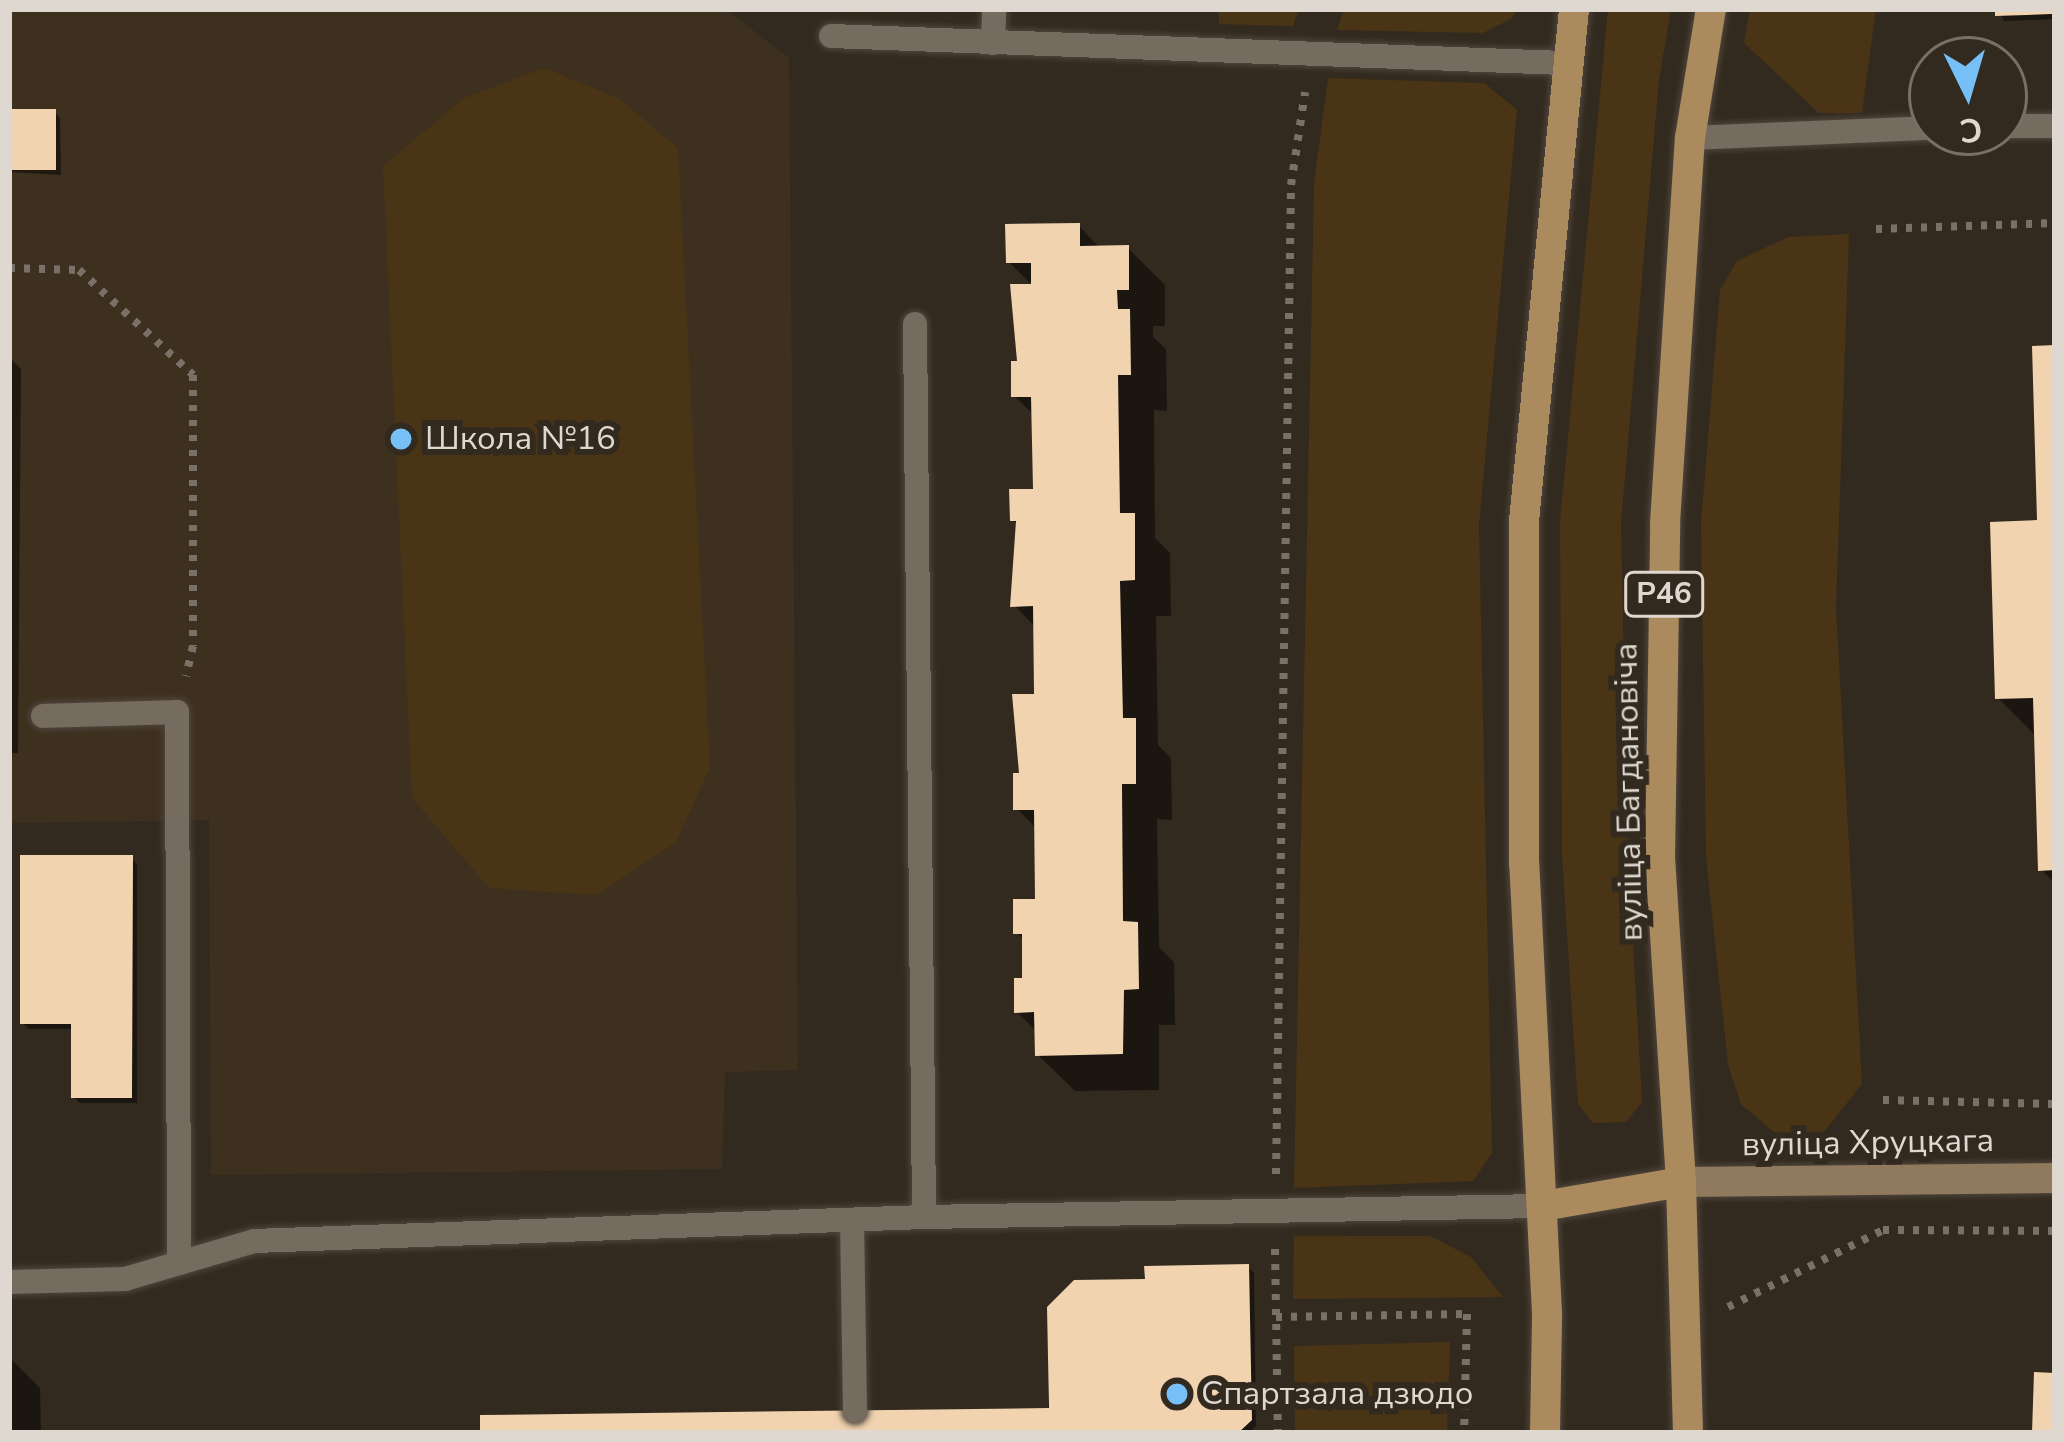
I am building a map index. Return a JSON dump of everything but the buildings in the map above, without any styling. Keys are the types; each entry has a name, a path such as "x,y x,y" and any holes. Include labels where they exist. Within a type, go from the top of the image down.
{"main road":[{"path":"1545,1433 1543,1207 1524,864 1524,521 1565,63 1574,9"},
{"name":"вуліца Багдановіча","path":"1688,1433 1681,1182 1660,859 1665,523 1690,138 1711,9"},
{"path":"1543,1207 1681,1182"}],"street":[{"name":"вуліца Хруцкага","path":"1681,1182 2055,1178"}],"lane":[{"path":"993,43 994,9"},
{"path":"831,36 1565,63"},
{"path":"1690,138 1908,129"},
{"path":"915,324 923,1217"},
{"path":"43,716 176,712 179,1259"},
{"path":"9,1282 125,1280 179,1259 254,1241 923,1217 1543,1207"},
{"path":"852,1220 855,1411"}],"path":[{"path":"1278,1433 1275,1214 1291,184 1311,52"},
{"path":"1876,229 2055,223"},
{"path":"9,268 79,270 193,376 193,646 176,712"},
{"path":"1883,1100 2055,1103"},
{"path":"1721,1310 1883,1230 2055,1231"},
{"path":"1276,1317 1467,1314 1464,1433"}],"shaded area":[{"name":"Школа №16","path":"9,9 725,9 789,58 798,1070 725,1072 722,1169 211,1175 209,820 9,823"},
{"path":"1219,9 1299,9 1293,26 1219,24"},
{"path":"1344,9 1518,9 1511,19 1483,33 1337,30"},
{"path":"1608,9 1671,9 1659,79 1621,524 1628,857 1642,1102 1626,1122 1593,1123 1578,1104 1562,856 1560,522"},
{"path":"1750,9 1876,9 1862,113 1819,113 1744,43"},
{"path":"544,68 618,98 678,148 710,768 676,842 596,895 489,888 412,798 383,166 464,98"},
{"path":"1328,78 1484,83 1517,110 1479,525 1492,1153 1473,1181 1294,1188 1314,184"},
{"path":"1849,234 1836,607 1862,1084 1816,1142 1774,1132 1741,1104 1728,1065 1706,857 1701,524 1720,290 1737,261 1788,237"},
{"path":"1294,1236 1430,1236 1471,1257 1503,1297 1293,1299"},
{"path":"1450,1342 1447,1433 1295,1433 1294,1346"}],"place":[{"name":"Школа №16","path":"401,439"},
{"name":"Спартзала дзюдо","path":"1177,1394"}]}
